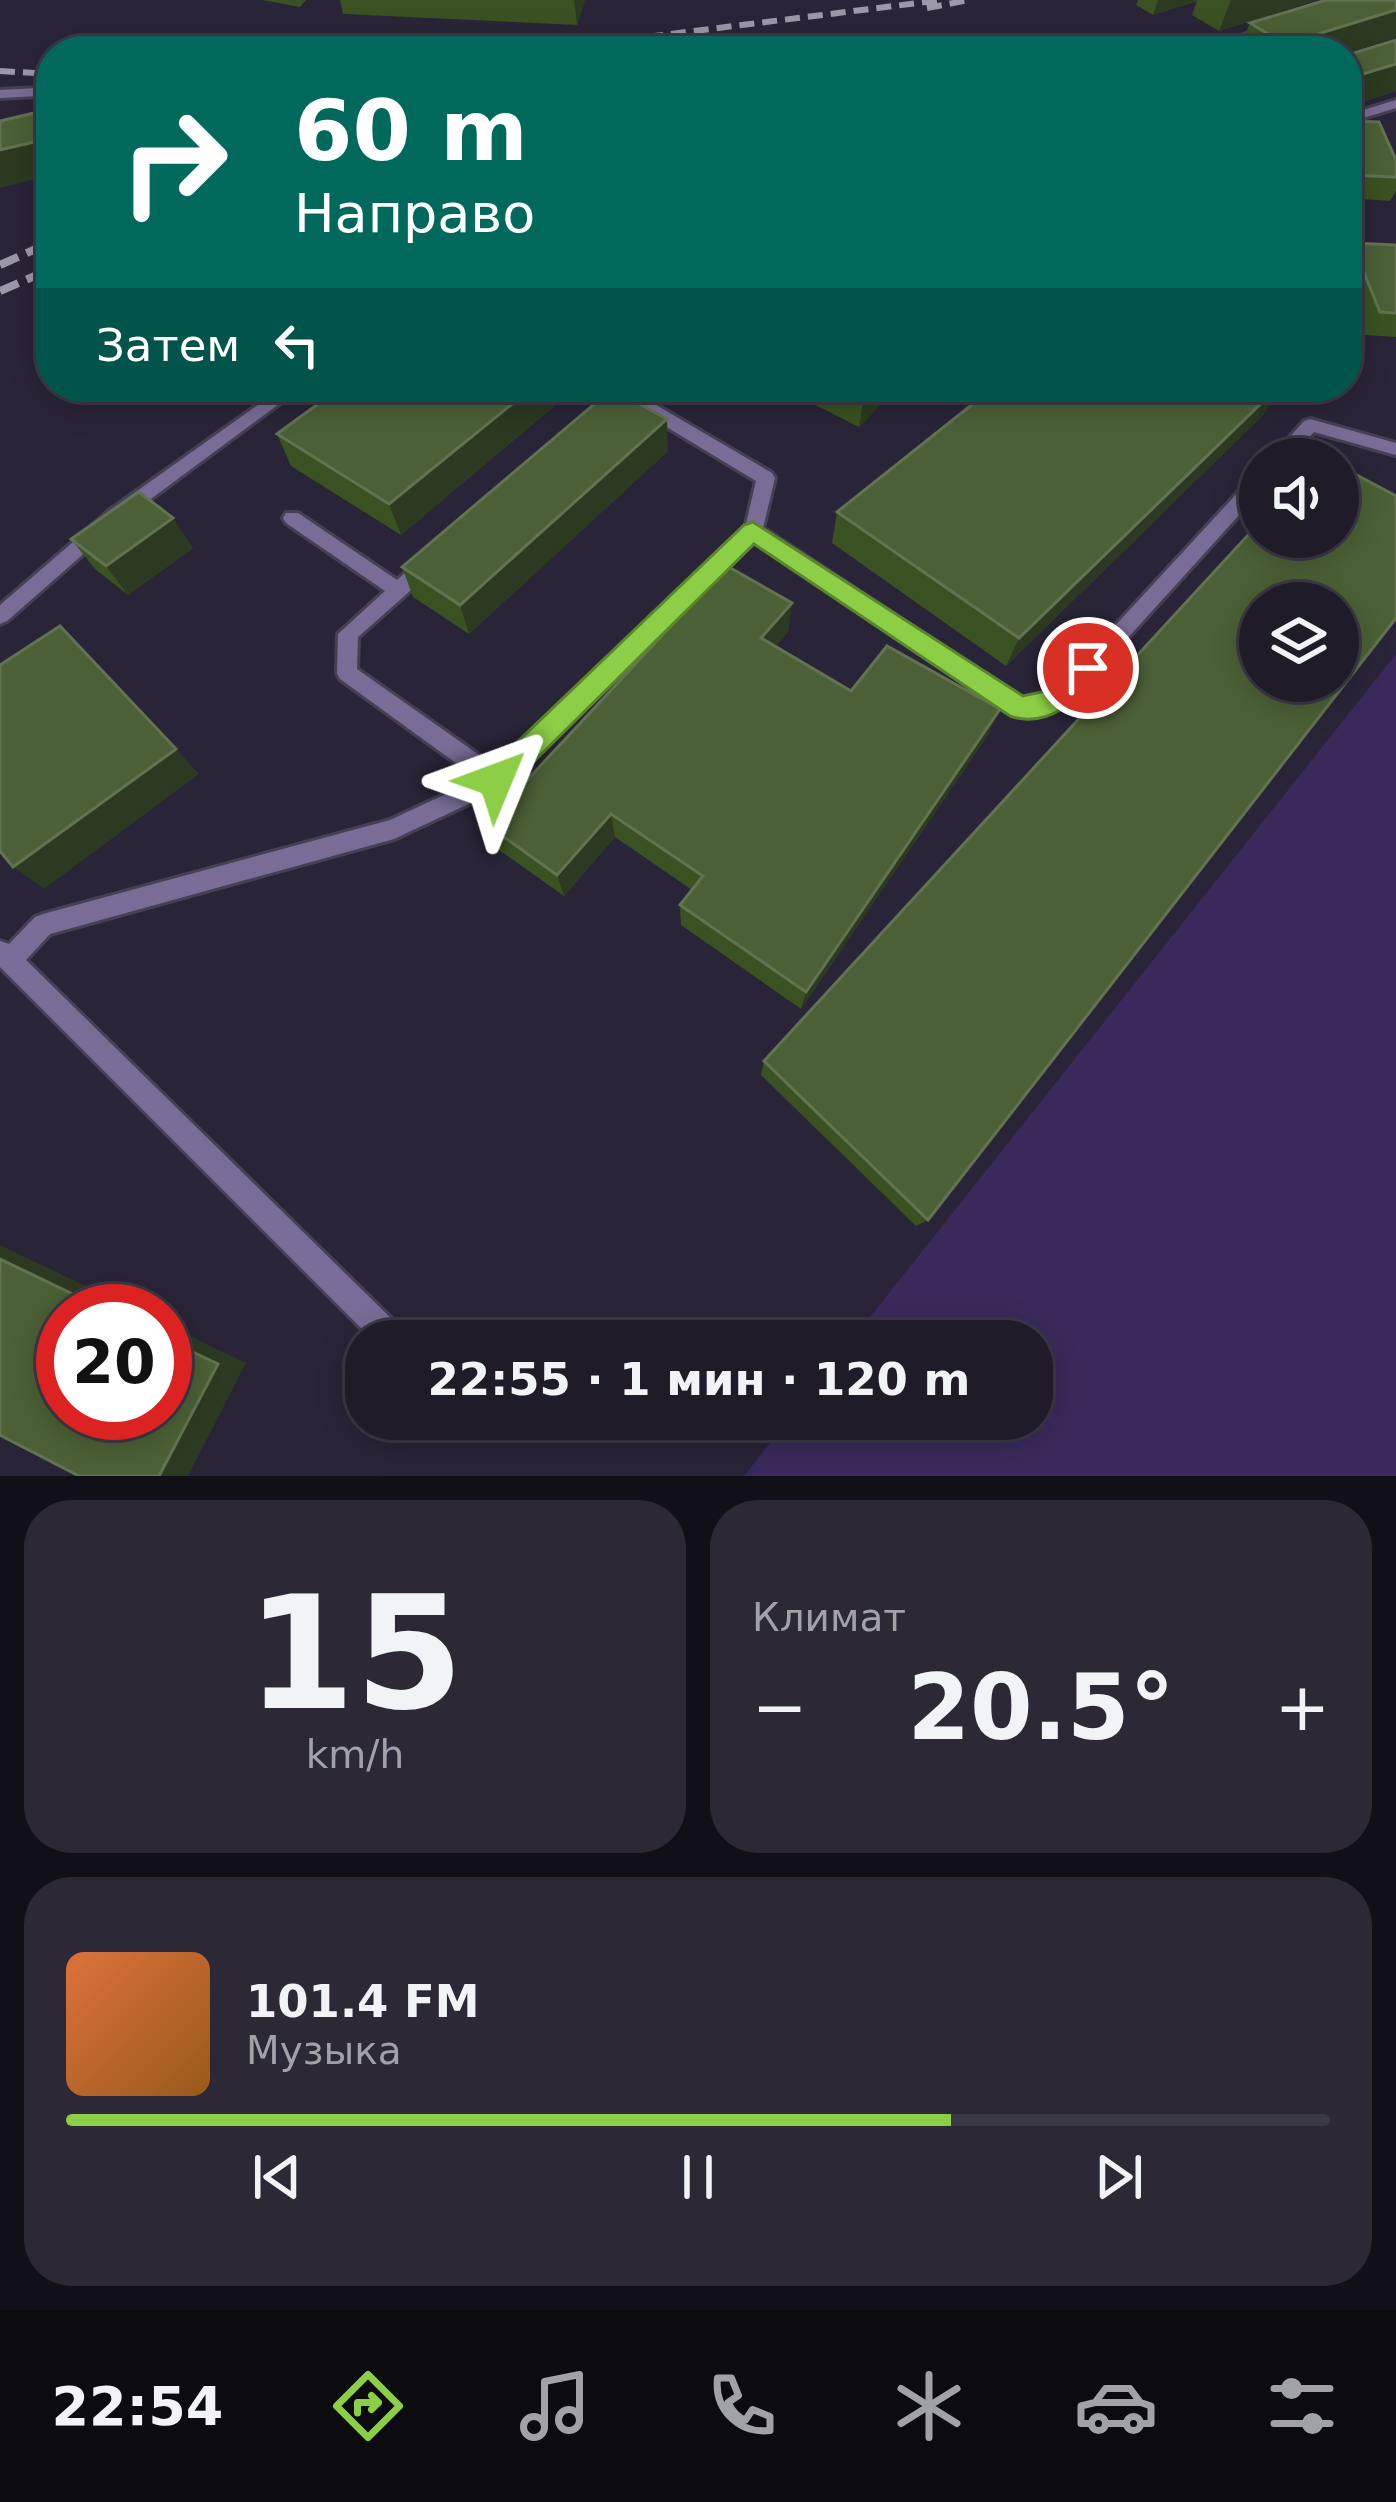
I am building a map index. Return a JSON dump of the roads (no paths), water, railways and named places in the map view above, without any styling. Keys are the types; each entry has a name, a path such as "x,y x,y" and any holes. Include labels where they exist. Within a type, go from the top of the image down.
{"lane":[{"path":"1251,36 1287,25"},
{"path":"0,94 36,92"},
{"path":"1362,114 1396,104"},
{"path":"0,616 115,516 273,402"},
{"path":"606,408 613,402"},
{"path":"373,1320 6,955 43,925 394,829 496,780 753,531 766,478 645,402"},
{"path":"1299,438 1310,425 1357,438"},
{"path":"1359,439 1396,449"},
{"path":"753,531 1019,708 1059,700 1239,503"},
{"path":"292,518 398,590"},
{"path":"450,545 348,634 346,673 496,780"}],"railway":[{"path":"654,36 942,0"},
{"path":"927,8 969,0"},
{"path":"0,71 36,73"},
{"path":"0,265 36,249"},
{"path":"32,251 36,249"},
{"path":"0,291 36,275"}]}
